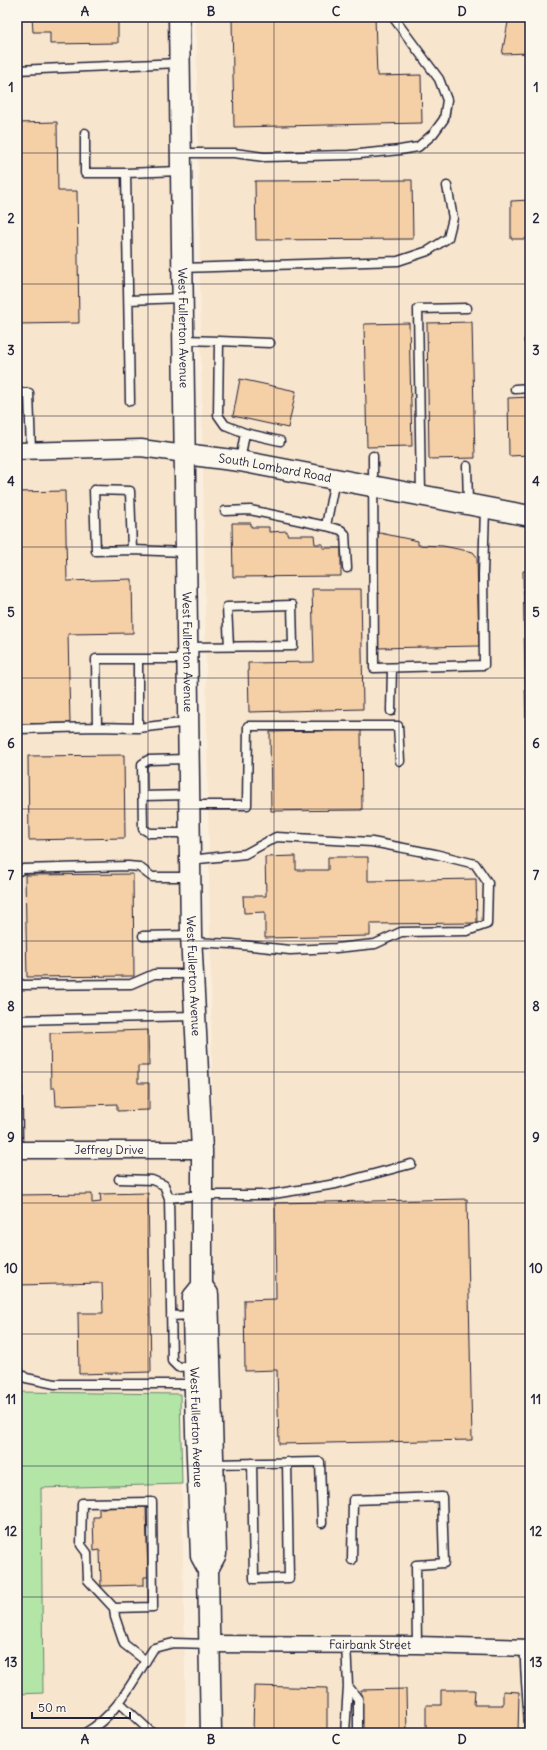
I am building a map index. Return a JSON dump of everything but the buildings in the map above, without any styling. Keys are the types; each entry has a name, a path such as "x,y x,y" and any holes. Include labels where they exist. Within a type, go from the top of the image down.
{"street":[{"name":"West Fullerton Avenue","path":"179,17 192,939 202,1150 202,1286 208,1294 216,1554 208,1569"},
{"name":"South Lombard Road","path":"24,451 141,448 240,461 530,516"},
{"name":"Jeffrey Drive","path":"17,1150 202,1150"},
{"name":"West Fullerton Avenue","path":"202,1286 193,1297 194,1375 201,1556 208,1569 211,1733"},
{"name":"Fairbank Street","path":"210,1644 346,1644 528,1648"}],"lane":[{"path":"85,133 85,173 126,173 234,153 264,157 349,155 418,147 433,134 444,119 447,100 439,79 393,17"},
{"path":"17,70 180,63"},
{"path":"126,173 130,400"},
{"path":"182,268 398,261 428,251 448,238 453,218 447,186"},
{"path":"129,300 182,298"},
{"path":"421,495 418,309 467,308"},
{"path":"183,340 270,343"},
{"path":"219,341 218,415 225,425 245,433 280,441"},
{"path":"515,389 530,388"},
{"path":"17,393 29,393 24,451"},
{"path":"240,461 245,433"},
{"path":"373,456 374,668 484,666 483,575 476,506 467,466"},
{"path":"326,526 335,479"},
{"path":"132,550 130,491 94,490 96,551 132,550 186,552"},
{"path":"225,511 250,510 341,530 345,534 347,568"},
{"path":"97,728 96,659 138,659 229,646 293,646 292,605 227,607 229,646"},
{"path":"138,659 138,728"},
{"path":"392,668 392,711"},
{"path":"17,729 138,728 189,722"},
{"path":"143,796 247,805 248,726 398,726 400,762"},
{"path":"189,759 148,760 142,764 144,829 150,833 190,833"},
{"path":"17,872 23,869 128,866 139,867 152,877 191,869 245,854 276,837 372,842 435,854 475,864 488,883 488,924 467,932 401,932 375,944 298,949 143,936"},
{"path":"17,982 22,985 131,984 154,974 193,974"},
{"path":"17,1020 195,1016"},
{"path":"17,1059 17,1150"},
{"path":"169,1198 202,1195 267,1195 336,1184 411,1164"},
{"path":"119,1179 152,1180 164,1185 169,1198 172,1362 178,1367 194,1375"},
{"path":"171,1316 193,1315"},
{"path":"17,1371 26,1378 55,1384 194,1375"},
{"path":"252,1463 254,1578 290,1578 287,1462"},
{"path":"213,1464 320,1462 322,1524"},
{"path":"352,1560 353,1500 442,1497 444,1563 416,1565 417,1645"},
{"path":"114,1608 153,1607 152,1502 82,1503 81,1545 87,1553 88,1580 114,1608 115,1618 124,1644 146,1661"},
{"path":"85,1733 106,1718 119,1702 154,1648 173,1643 210,1644"},
{"path":"345,1733 348,1686 346,1644"},
{"path":"528,1648 525,1671 529,1708 529,1733"},
{"path":"348,1686 358,1699 358,1733"},
{"path":"119,1702 152,1733"}],"shaded area":[{"path":"17,17 167,17 193,1279 180,1394 17,1392"},
{"path":"196,17 530,17 530,1733 222,1733"},
{"path":"182,1484 186,1733 17,1733 17,1694 43,1693 41,1487"}],"green space":[{"path":"17,1392 180,1394 182,1484 41,1488 43,1693 17,1694"}]}
